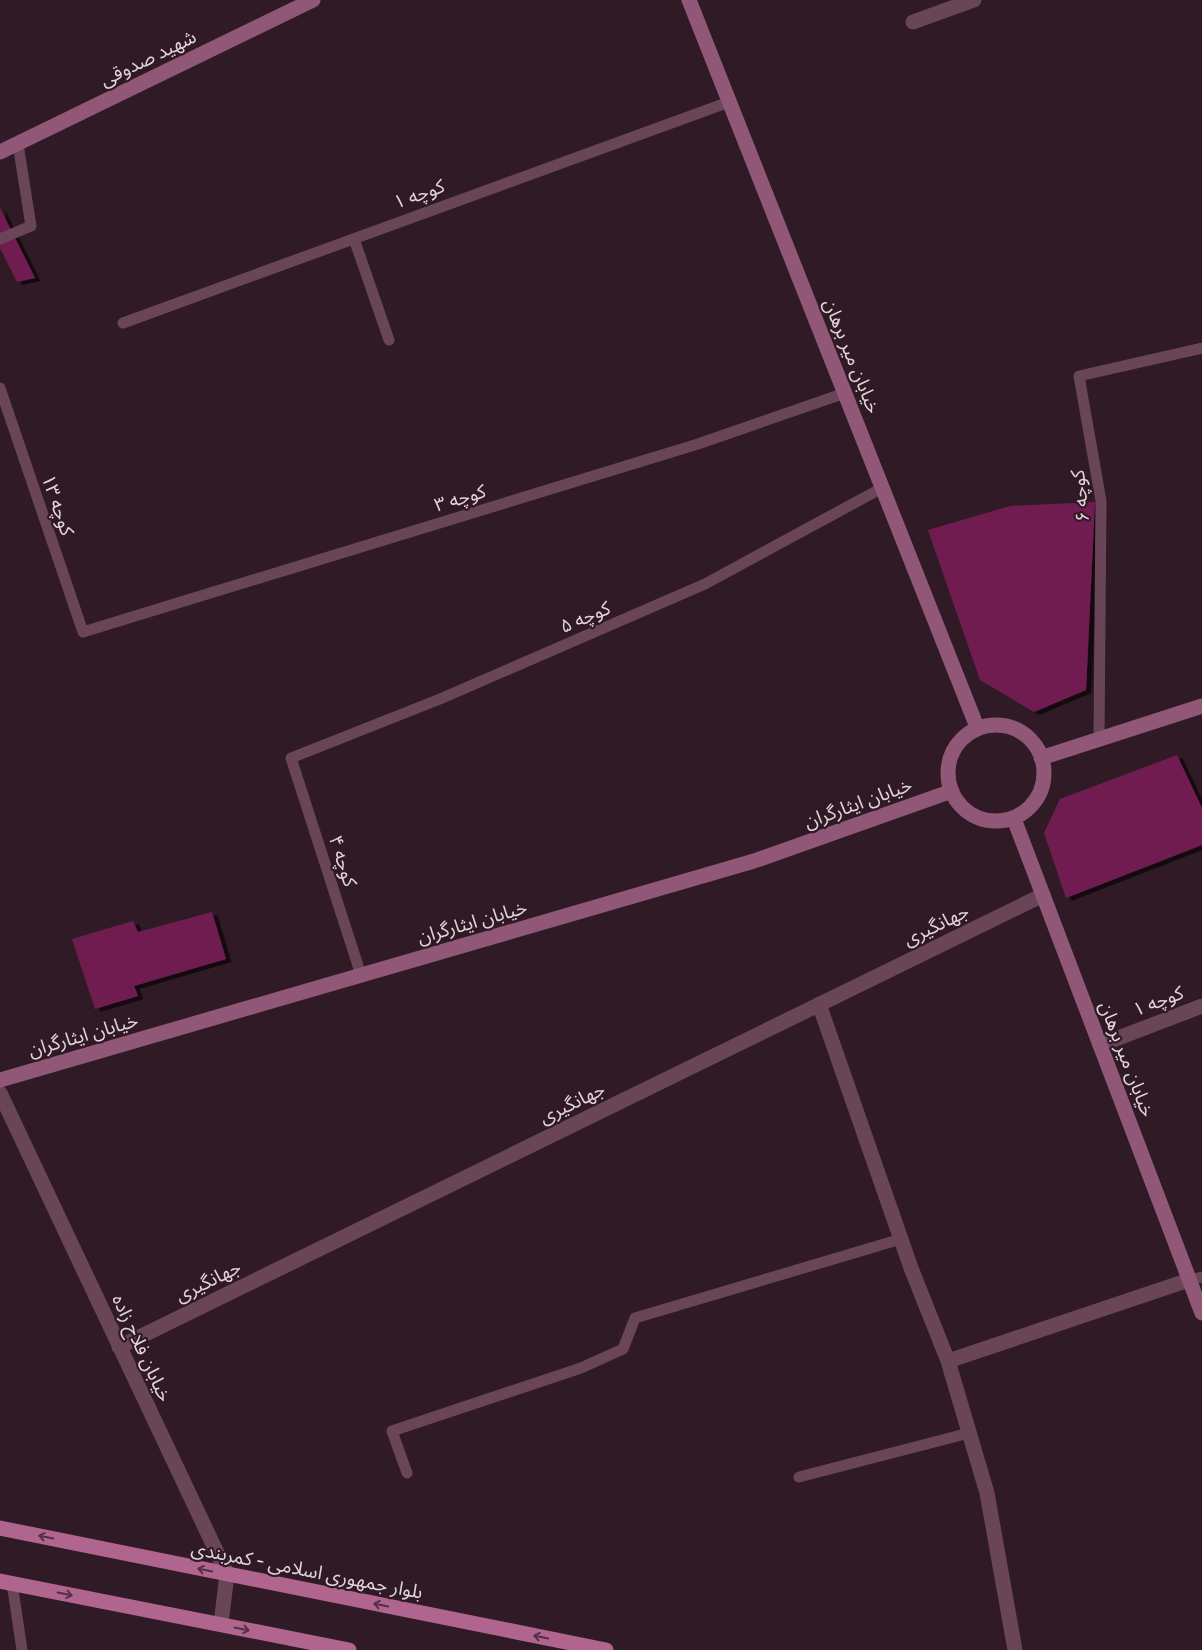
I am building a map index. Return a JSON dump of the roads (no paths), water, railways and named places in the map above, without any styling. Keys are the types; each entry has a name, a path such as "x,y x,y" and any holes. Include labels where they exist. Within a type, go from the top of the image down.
{"main road":[{"name":"بلوار جمهوری اسلامی - کمربندی","path":"0,1528 606,1650"},
{"path":"6,1582 349,1650"}],"street":[{"name":"شهید صدوقی","path":"0,152 313,0"},
{"name":"خیابان میر برهان","path":"689,0 977,727"},
{"path":"913,22 974,0"},
{"path":"1041,758 1202,706"},
{"path":"1008,725 1034,742 1041,758 1045,770 1038,799 1014,819 983,821 957,804 946,776 954,747 977,727 1008,725"},
{"name":"خیابان ایثارگران","path":"0,1080 754,861 952,791"},
{"name":"خیابان میر برهان","path":"1014,819 1100,1045 1196,1278 1202,1313"},
{"name":"جهانگیری","path":"119,1347 1043,895"},
{"path":"819,1004 901,1239 948,1361 970,1433 987,1493 1015,1650"},
{"name":"کوچه ۱","path":"1100,1045 1202,1006"},
{"name":"خیابان فلاح زاده","path":"0,1093 228,1574"},
{"path":"948,1361 1196,1278"},
{"path":"221,1624 228,1574"}],"lane":[{"name":"کوچه ۱","path":"123,323 729,102"},
{"path":"0,239 31,226 18,144"},
{"path":"354,239 388,340"},
{"name":"کوچه ۶","path":"1099,740 1101,501 1079,376 1202,348"},
{"name":"کوچه ۱۳","path":"0,388 83,632"},
{"name":"کوچه ۳","path":"83,632 698,444 845,394"},
{"name":"کوچه ۵","path":"291,758 440,699 705,584 882,488"},
{"name":"کوچه ۴","path":"291,758 361,975"},
{"path":"407,1473 392,1431 581,1368 623,1349 635,1318 901,1239"},
{"path":"799,1477 970,1433"},
{"path":"6,1582 22,1650"}]}
